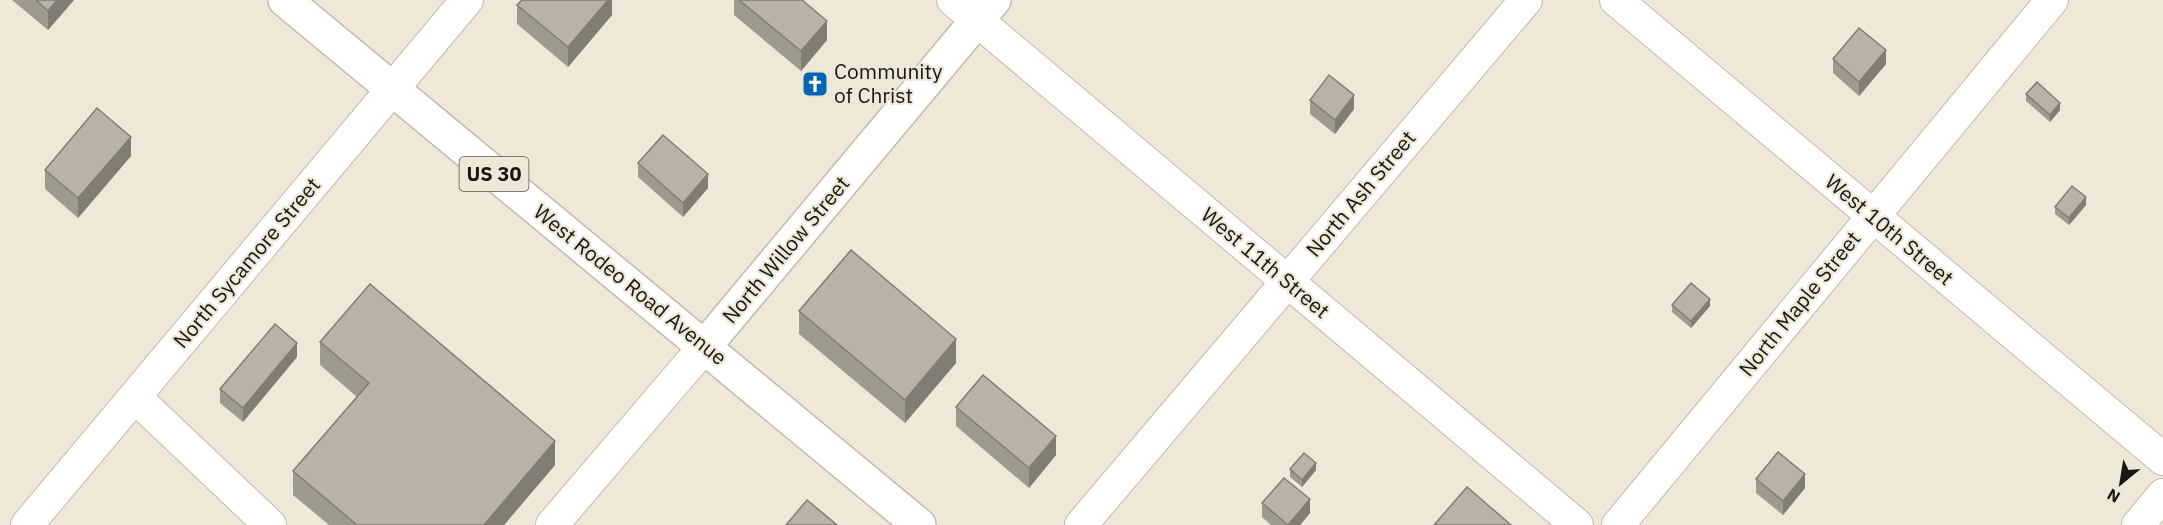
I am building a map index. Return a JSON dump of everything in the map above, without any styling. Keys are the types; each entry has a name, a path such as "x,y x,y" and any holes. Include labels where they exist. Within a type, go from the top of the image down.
{"main road":[{"name":"West Rodeo Road Avenue","path":"285,0 919,525"},
{"name":"North Willow Street","path":"705,346 975,7"}],"street":[{"name":"North Sycamore Street","path":"27,525 467,0"},
{"name":"North Ash Street","path":"1081,525 1526,0"},
{"name":"West 10th Street","path":"1616,0 2163,459"},
{"name":"North Maple Street","path":"1618,525 2052,0"},
{"name":"West 11th Street","path":"975,7 1287,281 1577,525"},
{"name":"North Willow Street","path":"552,525 705,346"},
{"path":"135,397 270,525"},
{"path":"2138,525 2163,495"}],"building":[{"path":"36,0 57,0 48,11"},
{"path":"522,0 608,0 568,47 517,5"},
{"path":"739,0 802,0 827,21 801,51"},
{"path":"1859,28 1886,50 1859,82 1833,59"},
{"path":"1329,75 1354,95 1335,120 1310,100"},
{"path":"2037,82 2060,103 2050,115 2026,94"},
{"path":"97,108 131,137 78,198 45,170"},
{"path":"663,135 708,174 683,203 638,163"},
{"path":"2072,186 2086,197 2069,218 2055,207"},
{"path":"851,250 956,339 905,400 799,311"},
{"path":"1691,283 1710,299 1691,321 1672,305"},
{"path":"370,284 555,441 484,525 357,525 293,471 369,383 320,342"},
{"path":"275,324 297,343 243,408 220,389"},
{"path":"983,375 1056,436 1029,468 956,407"},
{"path":"1778,452 1805,474 1783,501 1756,479"},
{"path":"1304,453 1316,463 1302,480 1290,469"},
{"path":"1284,478 1310,499 1288,525 1262,503"},
{"path":"1467,487 1511,525 1434,525"},
{"path":"807,500 837,525 786,525"}],"place":[{"name":"Community of Christ","path":"815,84"}]}
